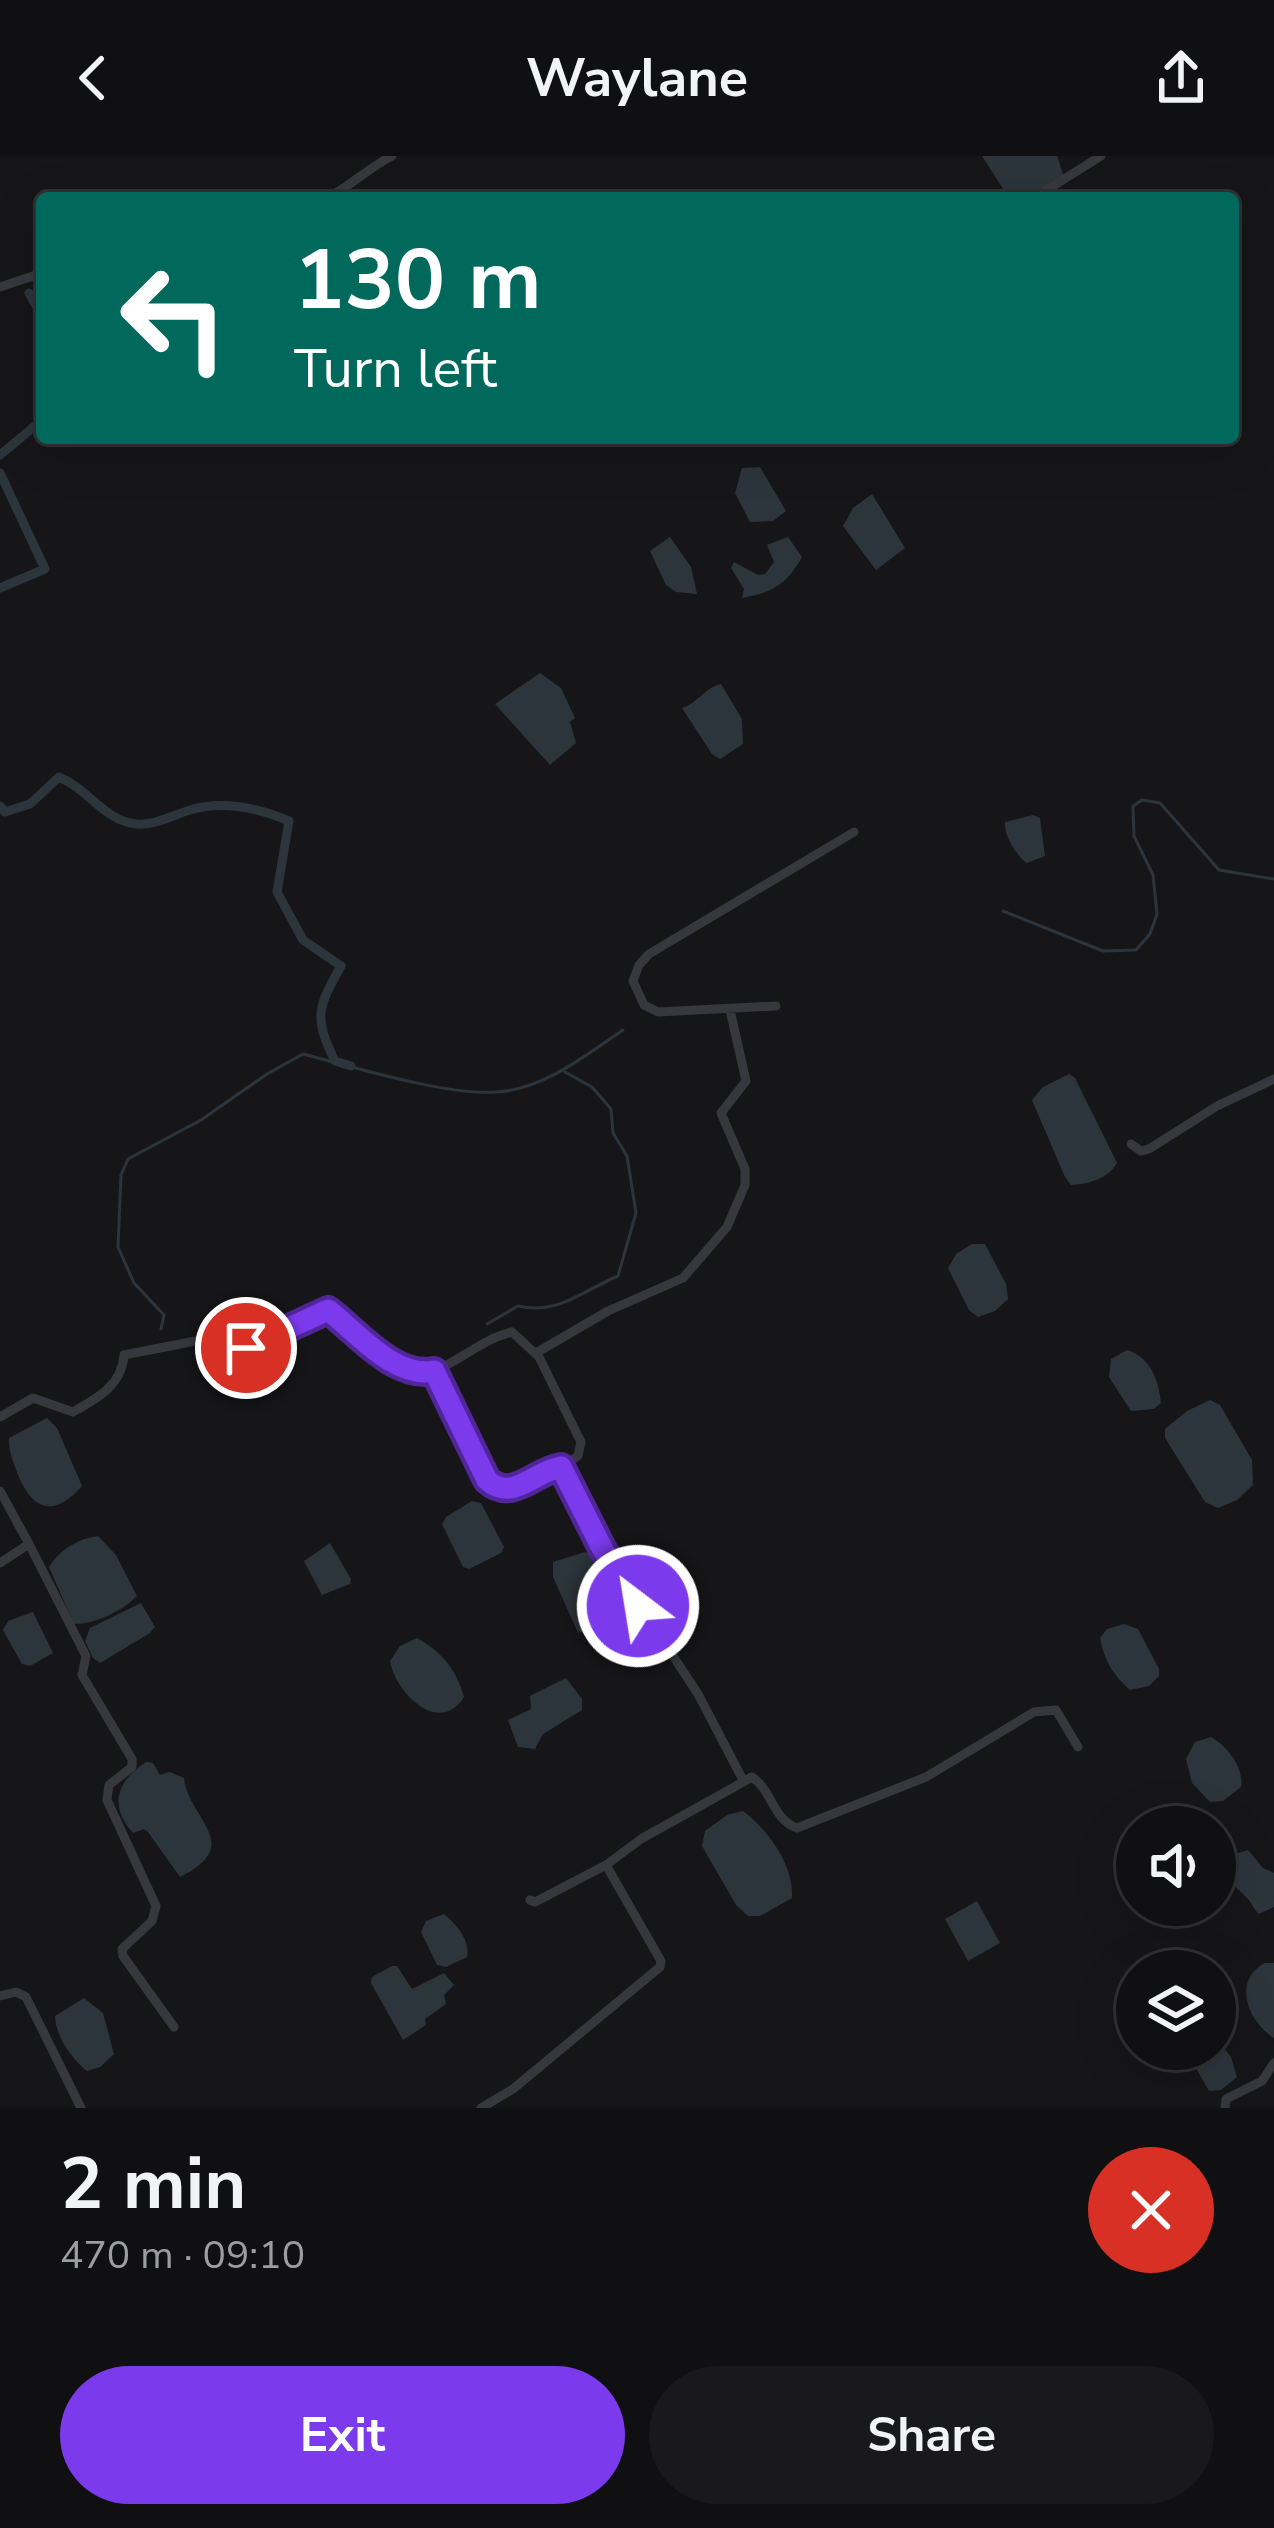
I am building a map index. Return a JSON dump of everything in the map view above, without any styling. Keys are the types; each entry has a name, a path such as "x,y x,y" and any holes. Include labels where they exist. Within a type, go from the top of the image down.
{"street":[{"path":"336,192 392,156"},
{"path":"1044,192 1101,156"},
{"path":"0,287 36,275"},
{"path":"776,1006 651,1010 633,981 649,954 854,832"},
{"path":"536,1353 608,1311 683,1278 727,1227 746,1185 745,1169 721,1113 746,1082 730,1010"},
{"path":"1131,1144 1141,1151 1149,1149 1217,1106 1274,1079"},
{"path":"0,1417 33,1398 73,1412 123,1373 124,1355 226,1335 246,1348 328,1310 372,1350 418,1372 434,1371 490,1337 512,1332 536,1353 582,1448 561,1467 513,1489 495,1488 434,1371"},
{"path":"561,1467 603,1550 698,1694 742,1780"},
{"path":"0,1491 86,1656 82,1675 132,1759 132,1767 109,1785 107,1800 156,1906 152,1921 122,1949 137,1978 174,2027"},
{"path":"0,1563 29,1544"},
{"path":"530,1900 535,1902 606,1865 752,1777 759,1780 781,1818 797,1828 926,1777 1034,1712 1056,1709 1078,1748"},
{"path":"481,2108 513,2089 660,1967 661,1961 606,1865"},
{"path":"0,1996 16,1992 26,1997 81,2108"},
{"path":"1225,2108 1226,2098 1262,2081 1274,2063"}],"shaded area":[{"path":"982,156 1057,156 1064,177 1034,192 1005,192"},
{"path":"760,467 786,511 773,521 750,522 735,493 742,468"},
{"path":"872,494 905,548 876,570 843,526 853,508"},
{"path":"670,537 691,567 697,594 676,592 666,585 650,551"},
{"path":"788,537 802,557 791,574 770,590 742,598 744,589 731,568 734,562 765,574 774,562 767,545"},
{"path":"540,673 561,688 575,718 570,722 576,743 550,765 495,704"},
{"path":"721,684 742,719 743,744 720,759 682,708"},
{"path":"1033,815 1040,818 1045,856 1027,863 1011,845 1005,822"},
{"path":"1069,1074 1117,1163 1097,1180 1071,1185 1032,1100 1043,1087"},
{"path":"972,1244 985,1244 1006,1284 1008,1299 995,1311 978,1317 969,1310 948,1268 956,1254"},
{"path":"1127,1350 1142,1358 1155,1378 1161,1403 1154,1409 1131,1411 1109,1377 1111,1359"},
{"path":"1210,1400 1220,1405 1252,1460 1253,1485 1237,1500 1218,1508 1205,1502 1165,1438 1165,1429"},
{"path":"47,1418 57,1428 82,1486 54,1506 31,1497 18,1475 9,1443 9,1438"},
{"path":"472,1501 481,1503 504,1547 469,1569 463,1567 442,1524"},
{"path":"98,1536 116,1555 137,1596 108,1616 74,1624 49,1567 70,1546"},
{"path":"330,1543 351,1579 350,1584 322,1595 304,1561"},
{"path":"585,1552 595,1556 612,1609 605,1624 578,1633 553,1577 553,1562"},
{"path":"141,1603 155,1627 150,1633 100,1663 93,1658 85,1641 90,1628"},
{"path":"33,1612 53,1653 30,1666 22,1664 3,1630 8,1621"},
{"path":"1124,1624 1138,1629 1159,1669 1149,1686 1130,1690 1104,1653 1100,1638 1107,1629"},
{"path":"417,1638 447,1663 464,1697 443,1713 419,1706 394,1673 390,1661 400,1646"},
{"path":"566,1678 582,1699 582,1710 543,1734 535,1749 518,1747 508,1720 531,1709 530,1696"},
{"path":"1211,1737 1240,1772 1241,1787 1223,1801 1210,1802 1192,1783 1186,1759 1195,1742"},
{"path":"146,1762 153,1763 160,1775 170,1772 184,1778 208,1830 209,1853 180,1877 148,1832 133,1833 121,1814 122,1786"},
{"path":"743,1811 778,1849 789,1873 792,1898 760,1916 748,1916 736,1905 702,1846 705,1831 727,1815"},
{"path":"1248,1850 1274,1873 1274,1907 1259,1914 1236,1888 1236,1854"},
{"path":"977,1901 1000,1943 968,1961 945,1919"},
{"path":"444,1914 462,1933 468,1951 467,1957 446,1967 437,1965 421,1932 426,1921"},
{"path":"1265,1963 1274,1963 1274,2038 1257,2022 1247,2000 1249,1980"},
{"path":"397,1966 412,1989 444,1973 454,1985 444,1995 446,2004 403,2040 371,1983 372,1977"},
{"path":"84,1998 103,2013 114,2054 87,2071 65,2047 55,2016"},
{"path":"1197,2070 1235,2070 1237,2077 1221,2090 1209,2091"}],"waterway":[{"path":"29,293 36,305"},
{"path":"0,455 36,425"},
{"path":"0,473 45,569 0,588"},
{"path":"0,806 5,812 30,804 59,777 114,817 136,824 215,806 253,809 289,821 277,892 303,940 341,966 323,1002 321,1022 335,1061 351,1066"},
{"path":"1003,911 1103,951 1136,950 1150,934 1157,914 1153,875 1134,836 1133,806 1142,800 1160,803 1219,870 1274,879"},
{"path":"161,1329 164,1315 134,1283 118,1247 121,1175 128,1159 201,1120 303,1054 427,1085 497,1092 548,1078 623,1030"},
{"path":"487,1324 518,1306 558,1304 618,1276 636,1213 627,1156 613,1133 611,1109 592,1087 565,1072"}],"route":[{"path":"246,1348 328,1310 372,1350 418,1372 434,1371 495,1488 513,1489 561,1467 638,1606"}]}
